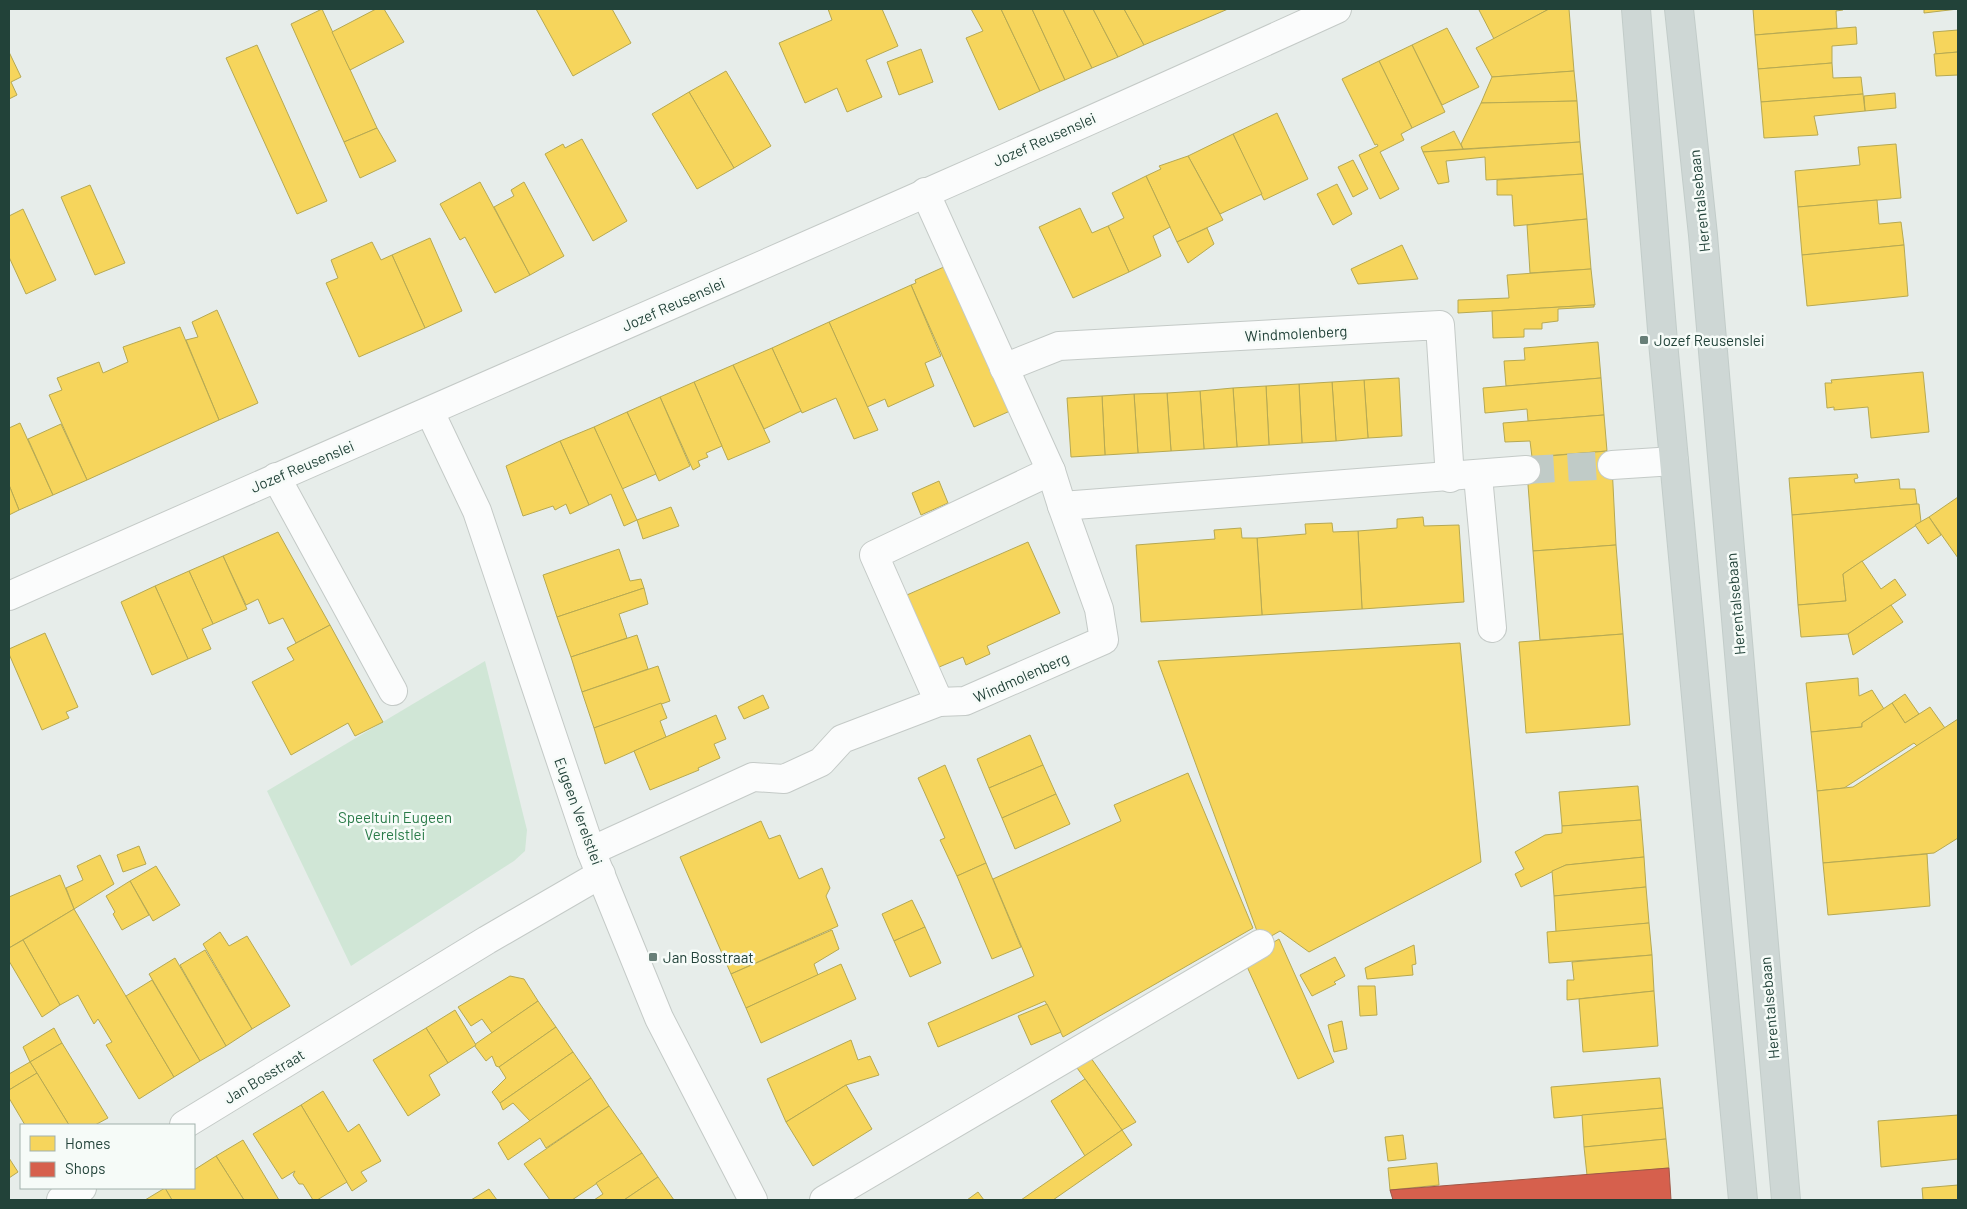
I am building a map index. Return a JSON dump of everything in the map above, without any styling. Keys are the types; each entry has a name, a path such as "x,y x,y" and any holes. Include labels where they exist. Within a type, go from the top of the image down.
{"main road":[{"path":"1636,9 1662,342 1743,1200"},
{"name":"Herentalsebaan","path":"1679,9 1703,234 1786,1200"}],"street":[{"name":"Jozef Reusenslei","path":"9,596 276,477 430,412 1337,9"},
{"name":"Windmolenberg","path":"596,863 753,777 784,779 821,762 842,739 939,702 965,701 1104,640 1099,609 1062,506 1053,475 925,192"},
{"name":"Windmolenberg","path":"1004,368 1059,346 1440,325 1450,478"},
{"name":"Eugeen Verelstlei","path":"430,412 477,511 596,863 659,1018 754,1200"},
{"path":"1612,465 1674,461"},
{"path":"1062,506 1478,476 1526,470"},
{"path":"939,702 874,555 1053,475"},
{"path":"1478,476 1492,628"},
{"path":"276,477 393,690"},
{"name":"Jan Bosstraat","path":"186,1124 487,940 596,863"},
{"path":"824,1200 1260,944"},
{"path":"61,1200 80,1189"}],"green space":[{"name":"Speeltuin Eugeen Verelstlei","path":"485,661 527,830 525,851 514,861 351,966 267,791"}],"building: Homes":[{"path":"322,9 377,128 344,142 291,24"},
{"path":"376,9 384,9 404,42 350,70 332,32"},
{"path":"536,9 612,9 631,43 573,76"},
{"path":"828,9 882,9 898,46 866,60 882,97 847,112 837,88 805,103 779,43 832,20"},
{"path":"971,9 1001,9 1040,91 999,110 966,38 983,31"},
{"path":"1001,9 1032,9 1065,80 1040,91"},
{"path":"1032,9 1063,9 1092,68 1065,80"},
{"path":"1063,9 1093,9 1118,57 1092,68"},
{"path":"1093,9 1124,9 1144,45 1118,57"},
{"path":"1124,9 1228,9 1144,45"},
{"path":"1549,9 1494,39 1479,10"},
{"path":"1549,9 1569,9 1574,71 1492,77 1476,48"},
{"path":"1753,9 1843,10 1836,11 1837,28 1755,35"},
{"path":"1924,9 1958,9 1924,13"},
{"path":"1856,27 1857,44 1832,46 1832,63 1758,69 1755,35"},
{"path":"1447,28 1479,87 1442,105 1412,45"},
{"path":"1958,30 1958,52 1936,54 1933,32"},
{"path":"257,45 327,201 297,214 226,58"},
{"path":"1412,45 1445,112 1412,128 1379,61"},
{"path":"921,49 933,82 899,95 887,62"},
{"path":"9,52 21,77 11,82 17,95 9,99"},
{"path":"1958,52 1958,75 1936,76 1934,54"},
{"path":"1379,61 1412,128 1401,134 1404,140 1380,152 1399,189 1380,199 1359,155 1378,146 1377,144 1375,145 1342,79"},
{"path":"1832,63 1833,78 1861,77 1863,94 1761,102 1758,69"},
{"path":"726,71 771,146 734,168 689,92"},
{"path":"1574,71 1577,101 1481,103 1492,77"},
{"path":"689,92 734,168 697,189 652,114"},
{"path":"1895,93 1896,108 1865,111 1864,96"},
{"path":"1863,94 1865,111 1814,116 1818,135 1764,138 1761,102"},
{"path":"1577,101 1580,142 1463,149 1461,144 1481,103"},
{"path":"1277,113 1308,179 1264,200 1233,134"},
{"path":"377,128 396,161 360,178 344,142"},
{"path":"1454,131 1463,149 1423,152 1421,147"},
{"path":"1233,134 1262,194 1220,214 1188,156"},
{"path":"582,139 627,221 593,241 545,154 563,144 565,148"},
{"path":"1580,142 1583,174 1486,180 1485,157 1446,161 1449,182 1438,184 1423,152"},
{"path":"1896,144 1901,198 1798,207 1795,171 1860,165 1858,147"},
{"path":"1188,156 1223,220 1177,242 1146,176 1161,169 1159,166"},
{"path":"1353,160 1368,189 1353,197 1338,167"},
{"path":"1583,174 1587,219 1514,226 1512,195 1497,195 1497,180"},
{"path":"1146,176 1170,227 1153,236 1161,256 1129,272 1108,226 1124,218 1112,193"},
{"path":"480,182 530,275 495,293 465,237 460,240 440,204"},
{"path":"524,182 564,256 530,275 494,207 514,196 511,190"},
{"path":"1337,184 1352,214 1333,225 1317,194"},
{"path":"90,185 125,263 95,275 61,197"},
{"path":"1877,200 1879,224 1901,222 1904,245 1802,255 1798,207"},
{"path":"1080,208 1092,233 1108,226 1129,272 1073,298 1039,227"},
{"path":"23,209 56,280 26,294 9,257 9,216"},
{"path":"1587,219 1591,269 1530,273 1527,225"},
{"path":"1207,228 1214,244 1188,263 1177,242"},
{"path":"430,238 462,311 425,328 392,255"},
{"path":"372,242 381,260 392,255 425,328 359,357 326,283 338,278 331,260"},
{"path":"1402,245 1418,279 1358,284 1351,269"},
{"path":"1904,245 1908,296 1807,306 1802,255"},
{"path":"946,266 1010,411 974,427 911,285 916,283 915,280"},
{"path":"1591,269 1595,305 1458,313 1458,300 1509,298 1507,275"},
{"path":"911,285 941,356 925,363 934,386 888,407 885,399 867,407 829,322"},
{"path":"1594,305 1594,307 1558,309 1558,321 1542,323 1542,329 1524,329 1524,337 1493,338 1492,311"},
{"path":"217,310 258,403 219,420 186,340 198,337 192,322"},
{"path":"829,322 878,430 854,439 836,398 802,413 772,348"},
{"path":"180,327 219,420 87,480 49,395 62,390 57,378 99,362 103,373 128,362 123,347"},
{"path":"1598,342 1601,378 1506,386 1504,361 1525,360 1524,348"},
{"path":"772,348 801,411 764,429 733,365"},
{"path":"733,365 770,442 728,460 694,382"},
{"path":"1923,372 1929,432 1871,438 1868,407 1834,410 1834,407 1827,408 1825,383 1832,383 1831,380"},
{"path":"1399,378 1402,436 1368,438 1364,380"},
{"path":"1601,378 1604,415 1528,421 1527,409 1485,413 1483,388"},
{"path":"1364,380 1368,438 1336,441 1332,382"},
{"path":"694,382 722,446 706,453 708,457 698,461 700,466 693,470 660,397"},
{"path":"1332,382 1336,441 1302,443 1299,384"},
{"path":"1299,384 1302,443 1269,445 1266,386"},
{"path":"1266,386 1269,445 1237,447 1233,388"},
{"path":"1233,388 1237,447 1204,449 1200,391"},
{"path":"1200,391 1204,449 1171,451 1167,393"},
{"path":"1167,393 1171,451 1138,453 1134,394"},
{"path":"1134,394 1138,453 1105,455 1102,396"},
{"path":"1102,396 1105,455 1071,457 1067,398"},
{"path":"660,397 690,466 659,481 627,412"},
{"path":"627,412 656,474 622,489 594,427"},
{"path":"1604,415 1607,451 1532,457 1530,441 1505,442 1503,423"},
{"path":"20,423 53,495 19,510 9,485 9,428"},
{"path":"61,424 87,480 53,495 28,439"},
{"path":"594,427 637,520 624,526 611,494 589,505 560,441"},
{"path":"560,441 589,505 570,514 566,504 555,510 553,506 523,516 506,466"},
{"path":"1607,451 1607,457 1612,465 1616,545 1533,551 1526,458"},
{"path":"1857,474 1858,478 1854,479 1855,483 1899,479 1900,489 1915,489 1917,504 1792,515 1789,478"},
{"path":"939,481 948,503 921,515 912,493"},
{"path":"9,485 19,510 9,515"},
{"path":"1958,497 1958,558 1929,517"},
{"path":"1919,504 1921,522 1843,574 1846,601 1798,605 1792,515"},
{"path":"671,507 679,526 643,539 637,520"},
{"path":"1423,517 1424,526 1459,525 1464,602 1362,609 1358,531 1397,528 1397,519"},
{"path":"1929,517 1941,535 1928,544 1915,525"},
{"path":"1332,523 1333,532 1358,531 1362,609 1262,615 1257,538 1306,534 1305,524"},
{"path":"1241,528 1242,538 1257,538 1262,615 1141,622 1136,545 1215,539 1214,530"},
{"path":"278,532 330,625 296,643 283,618 269,624 258,599 246,605 223,556"},
{"path":"1028,542 1060,613 987,646 990,654 966,665 963,657 932,670 900,598"},
{"path":"1616,545 1623,634 1540,640 1533,551"},
{"path":"619,549 630,581 641,579 644,588 557,617 543,575"},
{"path":"223,556 247,609 213,624 189,571"},
{"path":"1862,561 1881,589 1895,579 1906,595 1848,634 1801,637 1798,605 1846,601 1843,574"},
{"path":"189,571 213,624 202,629 211,649 188,659 155,586"},
{"path":"155,586 188,659 152,675 121,602"},
{"path":"644,588 648,604 619,614 627,638 571,657 557,617"},
{"path":"1891,605 1903,622 1853,655 1848,634"},
{"path":"330,625 383,722 355,736 348,723 291,755 252,682 294,660 287,648"},
{"path":"45,633 78,707 66,712 69,718 42,730 9,654 9,649"},
{"path":"1623,634 1630,725 1526,733 1519,642"},
{"path":"637,635 648,669 582,692 571,657"},
{"path":"1460,643 1481,862 1309,952 1280,931 1261,942 1158,661"},
{"path":"658,666 670,701 594,728 582,692"},
{"path":"1858,678 1859,696 1872,690 1884,709 1862,723 1862,727 1811,732 1806,683"},
{"path":"1905,694 1919,714 1905,723 1892,703"},
{"path":"763,695 769,708 744,719 738,707"},
{"path":"661,703 667,718 660,721 666,737 605,764 594,728"},
{"path":"1892,703 1905,723 1930,707 1945,728 1917,746 1914,743 1844,788 1817,791 1811,732 1862,727 1862,723"},
{"path":"716,715 726,739 714,744 720,758 698,768 699,770 650,790 634,751"},
{"path":"1958,719 1958,838 1934,853 1823,863 1817,791 1853,787"},
{"path":"1030,735 1043,765 989,788 977,759"},
{"path":"945,765 986,863 957,876 940,840 945,838 918,778"},
{"path":"1043,765 1056,794 1002,818 989,788"},
{"path":"1188,773 1253,928 1063,1037 1045,1001 938,1047 928,1023 1034,976 993,879 1121,821 1114,805"},
{"path":"1638,786 1641,820 1562,826 1559,792"},
{"path":"1056,794 1070,824 1015,849 1002,818"},
{"path":"1641,820 1644,857 1566,865 1521,887 1515,874 1524,869 1515,852 1545,835 1562,833 1562,826"},
{"path":"761,821 769,839 780,835 799,879 822,868 830,888 826,896 838,926 731,974 680,857"},
{"path":"139,846 146,864 123,872 117,855"},
{"path":"1927,854 1930,906 1828,915 1823,863"},
{"path":"100,855 114,884 74,909 66,888 83,880 77,866"},
{"path":"1644,857 1646,887 1554,896 1552,871 1566,865"},
{"path":"986,863 1021,947 992,959 957,876"},
{"path":"156,866 180,905 153,921 130,881"},
{"path":"60,875 74,909 9,948 9,897"},
{"path":"130,881 149,915 122,930 106,896"},
{"path":"1646,887 1649,923 1556,932 1554,896"},
{"path":"912,900 925,927 894,941 882,914"},
{"path":"74,909 174,1077 139,1099 106,1045 112,1042 98,1019 94,1024 78,995 60,1005 23,940"},
{"path":"1649,923 1652,955 1549,963 1547,932"},
{"path":"925,927 941,963 910,977 894,941"},
{"path":"832,930 839,949 814,964 818,975 746,1008 731,974"},
{"path":"220,932 229,946 247,936 290,1006 252,1029 203,944"},
{"path":"1279,939 1334,1062 1298,1079 1244,960"},
{"path":"23,940 60,1005 42,1017 9,961 9,948"},
{"path":"1414,945 1416,964 1412,965 1413,975 1367,979 1365,968"},
{"path":"205,950 252,1029 226,1046 180,965"},
{"path":"1652,955 1654,991 1567,1000 1567,980 1574,980 1572,962"},
{"path":"1335,957 1345,976 1334,982 1336,984 1312,996 1300,975"},
{"path":"175,958 226,1046 200,1061 149,974"},
{"path":"841,964 856,999 761,1043 746,1008"},
{"path":"510,976 524,979 538,1001 492,1033 482,1019 471,1026 458,1007"},
{"path":"152,980 200,1061 174,1077 126,996"},
{"path":"1358,986 1375,986 1377,1015 1360,1016"},
{"path":"1654,991 1658,1046 1583,1052 1579,999"},
{"path":"538,1001 556,1027 499,1067 496,1066 492,1056 486,1061 474,1045"},
{"path":"1047,1004 1061,1032 1031,1045 1018,1016"},
{"path":"455,1010 476,1045 448,1063 426,1028"},
{"path":"1342,1021 1347,1049 1334,1052 1328,1025"},
{"path":"556,1027 573,1052 500,1103 492,1092 506,1078 499,1067"},
{"path":"54,1028 62,1043 30,1062 23,1047"},
{"path":"426,1028 448,1063 429,1075 440,1095 408,1116 373,1060"},
{"path":"851,1040 858,1060 870,1056 879,1075 846,1085 786,1122 767,1079"},
{"path":"62,1043 108,1118 97,1124 68,1124 30,1062"},
{"path":"1086,1051 1136,1122 1122,1130 1072,1061"},
{"path":"573,1052 591,1078 530,1121 513,1103 503,1110 500,1103"},
{"path":"30,1062 37,1073 9,1090 9,1074"},
{"path":"37,1073 68,1124 24,1124 9,1098 9,1090"},
{"path":"591,1078 609,1106 546,1148 540,1138 508,1160 498,1143"},
{"path":"1660,1078 1663,1108 1554,1118 1551,1087"},
{"path":"1085,1079 1122,1130 1085,1156 1051,1101"},
{"path":"846,1085 872,1129 813,1166 786,1122"},
{"path":"323,1091 348,1132 359,1124 381,1161 361,1172 367,1181 352,1191 301,1105"},
{"path":"301,1105 347,1182 317,1200 313,1200 303,1184 299,1184 293,1175 295,1171 282,1179 253,1134"},
{"path":"609,1106 642,1153 572,1200 550,1200 524,1164"},
{"path":"1663,1108 1666,1139 1584,1147 1582,1115"},
{"path":"1958,1115 1958,1159 1881,1167 1878,1121"},
{"path":"1122,1130 1132,1145 1053,1200 1021,1200"},
{"path":"1403,1135 1406,1159 1388,1161 1385,1137"},
{"path":"1666,1139 1669,1168 1587,1175 1584,1147"},
{"path":"243,1140 279,1200 244,1200 216,1156"},
{"path":"642,1153 658,1177 624,1200 594,1200 603,1194 596,1183"},
{"path":"216,1156 244,1200 172,1200 166,1189 195,1189 195,1169"},
{"path":"9,1158 18,1172 9,1178"},
{"path":"1437,1163 1439,1185 1390,1190 1388,1168"},
{"path":"658,1177 674,1200 624,1200"},
{"path":"1958,1185 1958,1200 1923,1200 1922,1188"},
{"path":"166,1189 172,1200 145,1200"},
{"path":"489,1189 497,1200 471,1200"},
{"path":"978,1192 984,1200 967,1200"}],"building: Shops":[{"path":"1669,1168 1671,1200 1393,1200 1390,1190"}],"tunnel":[{"path":"1526,470 1612,465"}],"place":[{"name":"Jozef Reusenslei","path":"1644,340"},
{"name":"Jan Bosstraat","path":"653,957"}]}
